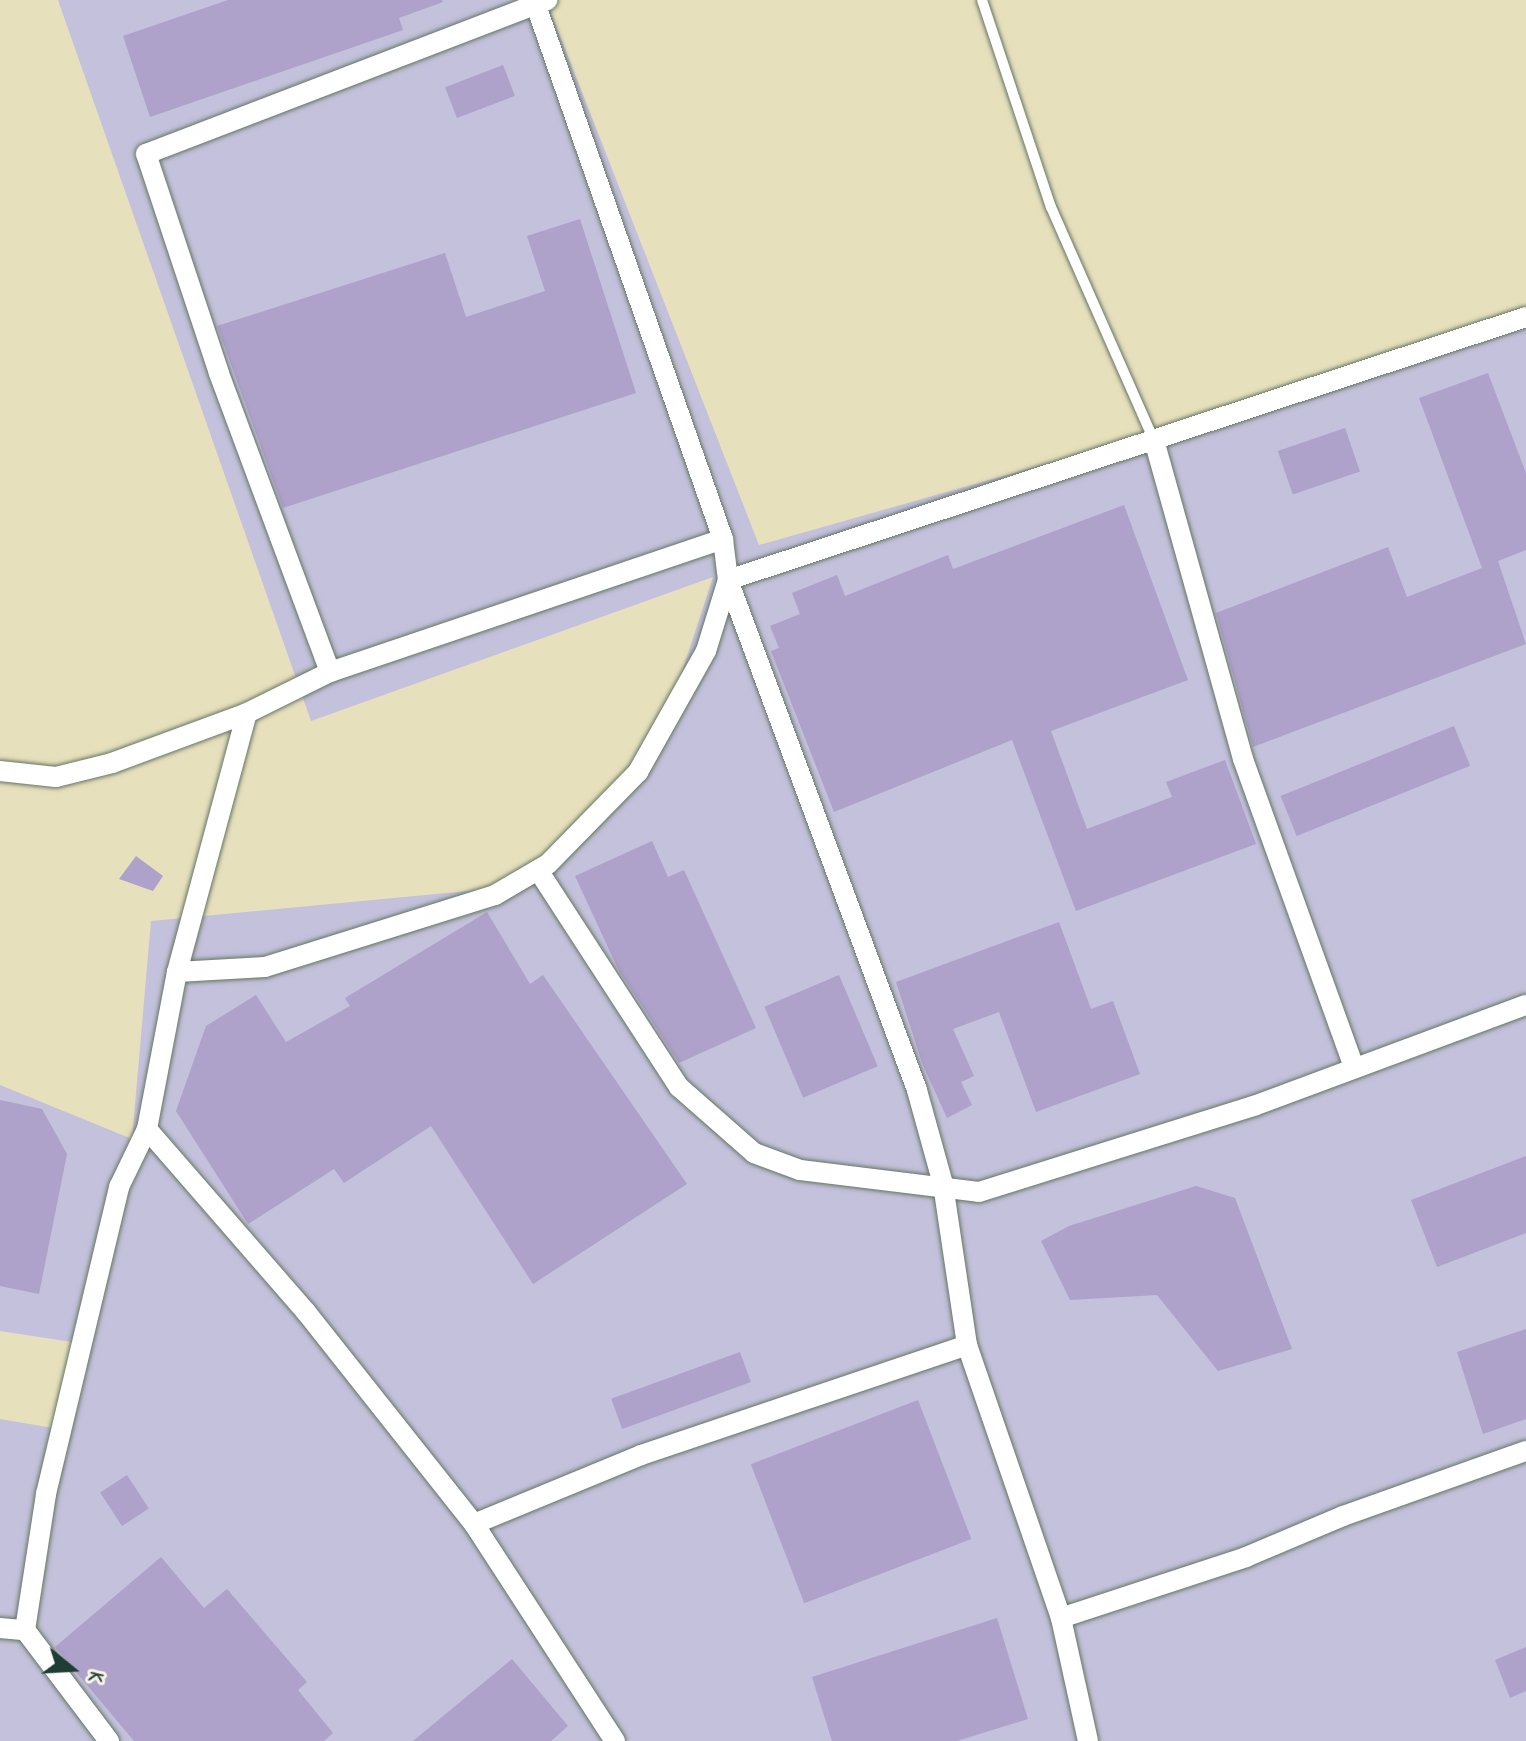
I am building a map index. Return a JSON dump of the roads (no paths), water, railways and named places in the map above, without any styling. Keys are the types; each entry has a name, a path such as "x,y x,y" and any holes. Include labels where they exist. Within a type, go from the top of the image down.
{"street":[{"path":"330,672 219,373 146,154 539,1 723,539 728,580 917,1090 943,1184 967,1345 1061,1618 1088,1741"},
{"path":"728,580 1526,317"},
{"path":"1154,440 1243,759 1353,1065"},
{"path":"0,771 56,777 112,763 247,713 330,672 723,539"},
{"path":"177,972 265,967 495,895 538,870 638,772 666,729 706,651 728,580"},
{"path":"109,1741 25,1630 46,1494 119,1187 147,1129 177,972 247,713"},
{"path":"538,870 679,1087 754,1153 800,1170 943,1184 979,1192 1254,1106 1353,1065 1526,1005"},
{"path":"147,1129 306,1312 474,1524 615,1741"},
{"path":"474,1524 641,1455 967,1345"},
{"path":"1061,1618 1246,1557 1343,1516 1526,1451"},
{"path":"0,1628 25,1630"}],"lane":[{"path":"982,0 1051,207 1154,440"}]}
